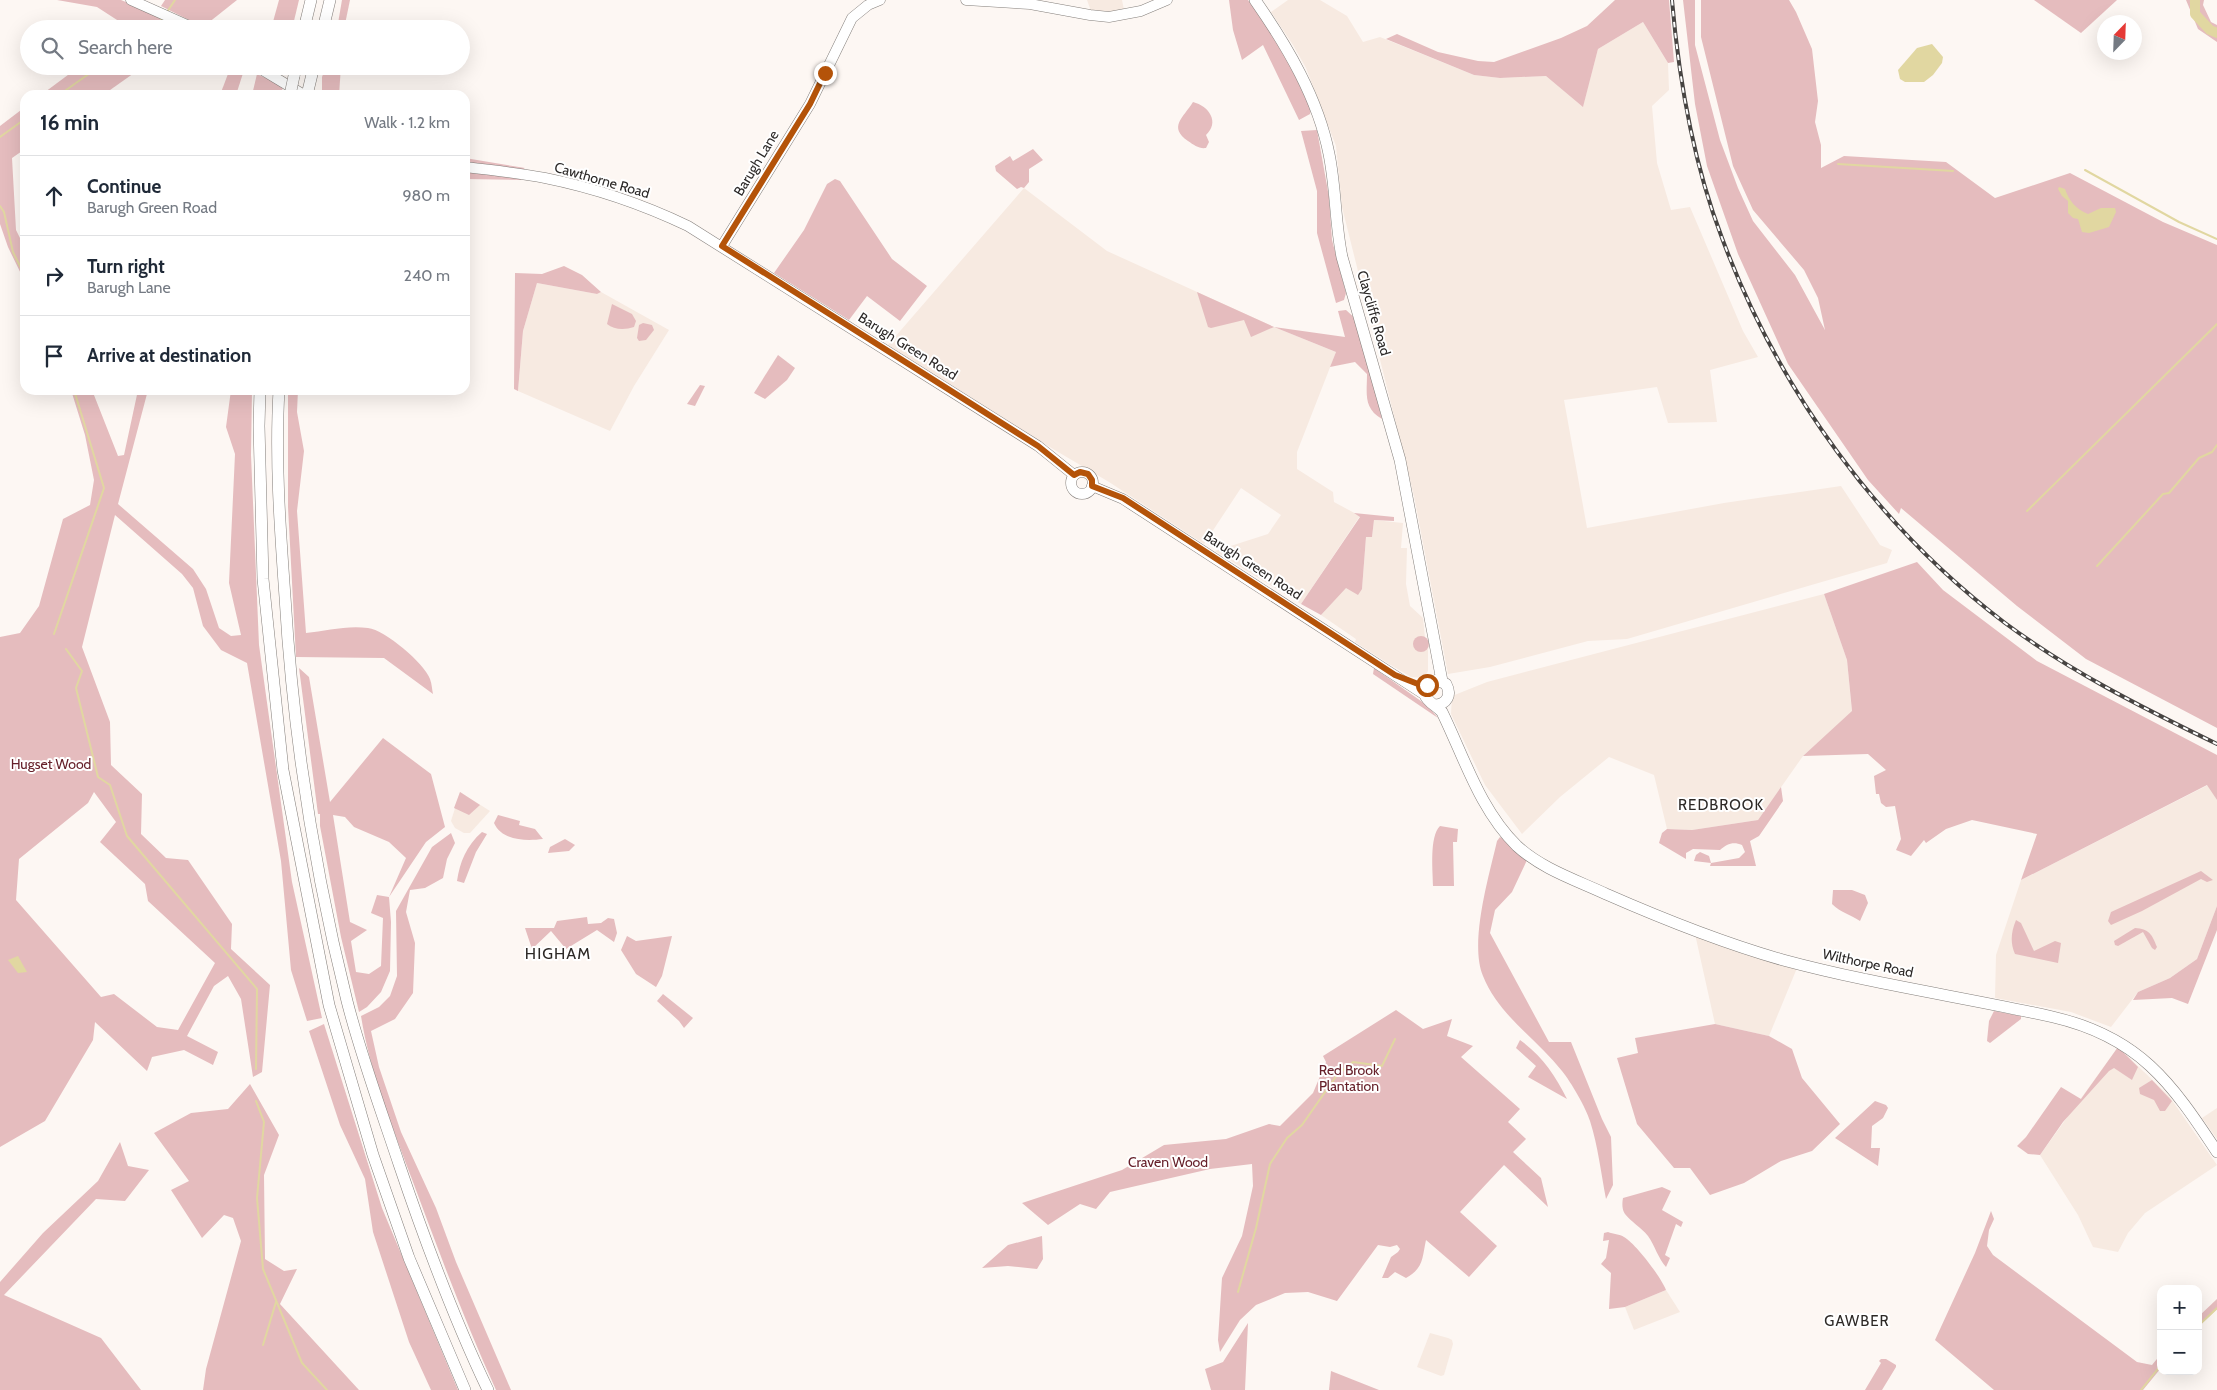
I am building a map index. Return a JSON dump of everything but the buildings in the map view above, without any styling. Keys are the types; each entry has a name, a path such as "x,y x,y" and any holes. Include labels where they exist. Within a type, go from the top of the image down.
{"highway":[{"path":"306,20 311,0"},
{"path":"325,20 330,0"},
{"name":"Claycliffe Road","path":"1255,0 1279,34 1296,66 1319,119 1329,154 1340,249 1400,460 1434,647 1432,686"},
{"path":"291,90 294,75"},
{"path":"308,90 312,75"},
{"path":"260,395 263,579 283,770 329,1005 373,1155 409,1258 465,1390"},
{"path":"279,395 279,518 286,638 321,883 347,1000 356,1031 429,1254 471,1355 488,1390"},
{"path":"1432,686 1448,688 1448,723 1435,705 1429,702 1432,686"},
{"path":"1435,705 1443,704 1447,700"},
{"name":"Wilthorpe Road","path":"1448,723 1492,816 1518,847 1545,866 1634,906 1724,940 1782,959 1844,974 2078,1022 2120,1041 2146,1061 2175,1090 2217,1152"}],"main road":[{"path":"131,0 177,20"},
{"name":"Barugh Lane","path":"722,246 810,104 852,18 868,5 880,0"},
{"path":"966,0 1030,4 1090,16 1109,17 1141,11 1167,0"},
{"path":"270,75 302,90"},
{"name":"Cawthorne Road","path":"470,168 544,178 610,194 650,208 688,226 722,246"},
{"name":"Barugh Green Road","path":"722,246 1038,446 1074,475"},
{"name":"Barugh Green Road","path":"1080,472 1086,473 1091,477 1092,486 1085,493 1075,491 1071,484 1074,475 1080,472"},
{"name":"Barugh Green Road","path":"1092,486 1123,498 1395,675 1432,686"}],"shaded area":[{"path":"1087,0 1122,0 1124,10 1107,13 1091,11"},
{"path":"1288,0 1320,0 1347,16 1363,42 1380,37 1474,75 1500,78 1546,76 1583,106 1598,49 1643,22 1668,63 1669,90 1652,106 1657,163 1671,210 1690,207 1743,331 1758,357 1710,370 1717,422 1668,423 1657,387 1564,400 1587,528 1724,503 1841,486 1880,545 1892,550 1887,563 1627,639 1588,641 1490,667 1448,674 1414,496 1342,207 1336,146 1306,68 1271,12"},
{"path":"1932,44 1943,57 1942,63 1933,75 1924,82 1905,82 1900,79 1898,70 1917,48"},
{"path":"2059,187 2065,189 2071,201 2088,214 2101,208 2115,208 2116,212 2109,227 2089,233 2082,232 2078,219 2073,218 2068,213 2068,201 2062,196 2058,189"},
{"path":"1024,188 1107,251 1274,327 1336,352 1297,452 1297,469 1333,492 1334,502 1360,516 1301,604 1215,551 1268,534 1281,515 1241,488 1204,544 1109,482 1048,446 888,345"},
{"path":"537,283 597,294 601,292 669,330 634,386 610,431 518,391 523,331"},
{"path":"1374,520 1403,523 1401,548 1407,548 1406,584 1410,606 1423,618 1425,638 1428,642 1428,671 1424,678 1411,677 1389,664 1355,642 1356,639 1321,615 1346,587 1362,589 1366,537 1372,537"},
{"path":"1824,594 1847,660 1852,712 1803,756 1758,820 1692,830 1667,829 1654,775 1609,757 1560,797 1522,834 1485,785 1451,714 1452,696 1487,682"},
{"path":"2208,785 2217,800 2217,906 2197,959 2170,978 2138,992 2111,1027 2071,1012 1995,998 1996,955 2021,880"},
{"path":"460,792 490,811 470,833 464,833 455,828 451,821"},
{"path":"1695,934 1797,968 1769,1036 1715,1024"},
{"path":"18,956 27,972 18,973 8,960"},
{"path":"2118,1047 2169,1096 2217,1165 2145,1213 2128,1233 2118,1252 2093,1247 2078,1215 2040,1155"},
{"path":"2217,1108 2217,1139 2202,1118"},
{"path":"1666,1290 1680,1312 1634,1330 1625,1307"},
{"path":"1430,1333 1452,1340 1453,1344 1444,1375 1441,1376 1417,1367"}],"green space":[{"path":"57,0 121,0 168,20 117,20 97,7"},
{"path":"165,0 237,0 212,20 189,20 161,6"},
{"path":"279,0 299,0 294,20 273,20"},
{"path":"342,0 350,0 346,20 339,20"},
{"path":"1229,0 1248,0 1258,13 1291,67 1311,110 1310,114 1299,120 1263,45 1242,60 1233,30"},
{"path":"1615,0 1669,0 1674,62 1668,63 1643,22 1598,49 1583,107 1546,76 1500,78 1474,75 1386,39 1397,34 1438,52 1478,61 1494,62 1561,38 1587,26"},
{"path":"1683,0 1695,0 1695,45 1720,140 1738,188 1753,221 1795,275 1825,330 1818,298 1804,270 1753,210 1733,166 1701,37 1701,0 1789,0 1812,49 1818,101 1815,122 1821,145 1821,168 1844,156 1946,162 1995,198 2070,173 2163,222 2217,245 2217,728 2086,659 2017,606 1901,508 1899,514 1868,480 1788,364 1738,254 1707,166 1695,104"},
{"path":"2034,0 2117,0 2101,15 2097,15 2097,18 2081,33"},
{"path":"2186,0 2204,0 2203,5 2211,22 2217,25 2217,42 2198,29"},
{"path":"68,75 131,75 110,90 48,90"},
{"path":"228,75 242,75 238,90 222,90"},
{"path":"257,75 283,86 282,90 253,90"},
{"path":"323,75 340,75 339,90 322,90"},
{"path":"1193,102 1204,107 1211,115 1212,125 1206,135 1209,142 1206,148 1192,144 1179,131 1179,122"},
{"path":"20,111 20,152 12,158 16,230 20,238 20,272 8,247 0,224 0,126"},
{"path":"1317,130 1329,197 1332,240 1346,293 1344,300 1336,303 1317,233 1317,191 1301,131"},
{"path":"1033,149 1043,160 1029,169 1029,182 1024,188 1017,189 996,171 995,166 1010,156 1013,161"},
{"path":"470,159 525,168 522,170 470,165"},
{"path":"470,172 521,177 521,180 470,179"},
{"path":"835,179 840,181 892,259 927,286 900,321 867,296 849,320 774,273 804,230 827,184"},
{"path":"564,266 582,275 601,292 597,294 537,283 523,331 518,391 514,389 515,273 542,274"},
{"path":"1197,292 1274,327 1251,337 1244,320 1211,328 1208,327"},
{"path":"612,304 632,314 636,321 634,327 620,329 607,324"},
{"path":"1346,310 1357,320 1382,419 1376,415 1369,405 1367,400 1367,374 1355,362 1330,367 1336,352 1274,327 1345,337 1338,311"},
{"path":"643,323 652,325 654,330 646,340 639,341 637,338 639,325"},
{"path":"778,355 795,368 787,380 765,399 754,393"},
{"path":"700,385 705,386 695,406 687,404"},
{"name":"Hugset Wood","path":"73,395 94,395 118,456 124,455 137,395 147,395 118,504 193,569 206,589 219,628 231,636 241,635 229,583 235,454 226,427 230,395 252,395 251,455 259,645 292,882 322,1018 307,1021 291,970 281,861 247,663 221,650 203,626 193,588 182,574 115,515 82,647 110,722 111,765 142,794 141,834 166,858 188,860 232,924 231,949 270,985 262,1072 253,1077 241,999 228,976 214,986 187,1036 218,1052 213,1065 184,1050 152,1057 147,1071 95,1022 93,1040 45,1121 0,1147 0,637 20,633 39,606 63,519 90,505 94,480 85,435","holes":["94,792 116,822 100,842 145,884 148,901 215,963 178,1030 157,1027 114,994 101,997 16,900 19,859 88,803"]},
{"path":"288,395 298,395 297,412 304,451 297,511 306,633 352,627 375,630 394,641 412,656 430,679 433,694 384,658 296,657 288,507"},
{"path":"1354,513 1394,517 1394,521 1374,520 1372,537 1366,537 1362,589 1358,595 1346,588 1321,615 1301,604 1360,517"},
{"path":"1917,562 1943,590 2037,661 2217,755 2217,800 2207,785 2021,880 2037,834 1972,820 1946,829 1926,843 1924,840 1911,856 1896,850 1901,839 1895,806 1886,807 1881,803 1879,794 1876,794 1874,776 1886,770 1868,754 1803,756 1852,711 1847,660 1824,594"},
{"path":"1421,636 1427,638 1429,644 1427,650 1421,652 1415,650 1413,644 1415,638"},
{"path":"299,668 309,677 330,802 383,738 431,774 445,827 426,842 389,897 391,922 390,971 381,992 367,1007 359,1012 341,937 320,826 320,814 318,814","holes":["333,815 345,817 354,827 389,842 406,858 389,897 377,895 371,913 383,918 381,966 369,974 356,972 351,941 367,930 350,922"]},
{"path":"1374,668 1428,706 1438,718 1373,674"},
{"path":"1781,787 1783,801 1759,836 1750,841 1756,866 1710,866 1711,863 1739,858 1745,852 1742,845 1736,843 1725,846 1720,850 1693,849 1686,853 1686,859 1659,843 1662,833 1667,829 1692,830 1758,820"},
{"path":"460,792 480,805 469,815 454,808"},
{"path":"498,815 520,821 519,825 535,829 543,839 522,840 503,833 494,823"},
{"path":"1440,826 1458,829 1457,842 1453,842 1454,886 1433,886 1433,846 1434,838"},
{"path":"482,832 487,834 476,852 464,883 457,881 465,855 476,837"},
{"path":"451,833 455,843 447,859 443,878 425,888 410,890 406,912 415,943 413,993 395,1019 371,1031 379,1067 401,1132 436,1208 456,1262 511,1390 496,1390 463,1313 383,1100 370,1058 361,1016 379,1007 390,996 397,976 396,911 432,847"},
{"path":"1500,837 1527,860 1512,892 1495,910 1490,933 1549,1042 1571,1042 1611,1137 1613,1185 1606,1199 1593,1130 1578,1095 1552,1059 1498,1003 1483,976 1479,962 1479,928 1489,872 1497,841"},
{"path":"565,839 575,845 569,851 548,853 550,847"},
{"path":"1700,852 1709,856 1711,863 1694,861 1696,855"},
{"path":"2201,871 2213,880 2207,882 2201,879 2142,911 2111,925 2108,921 2111,912"},
{"path":"1833,890 1852,890 1865,895 1868,903 1860,921 1832,904"},
{"path":"2217,906 2217,930 2188,1004 2172,998 2133,1000 2138,992 2170,978 2197,959"},
{"path":"587,917 588,924 601,923 608,918 614,919 617,933 614,942 597,930 566,949 551,931 532,949 525,928 554,928 557,921"},
{"path":"2016,920 2021,923 2034,951 2055,941 2061,943 2058,963 2015,954 2012,946 2012,937"},
{"path":"2135,928 2149,933 2157,947 2155,950 2143,932 2118,946 2115,945 2114,941"},
{"path":"627,936 636,941 672,936 662,976 656,987 636,974 621,950"},
{"path":"663,994 693,1018 684,1028 657,1001"},
{"path":"1396,1010 1423,1029 1452,1019 1447,1036 1473,1046 1461,1057 1520,1109 1508,1122 1526,1139 1513,1152 1541,1178 1548,1207 1504,1165 1460,1212 1497,1246 1469,1277 1426,1240 1421,1262 1412,1274 1406,1278 1395,1272 1388,1278 1382,1278 1391,1257 1400,1249 1397,1245 1390,1247 1378,1245 1337,1301 1308,1292 1285,1293 1256,1305 1240,1320 1220,1352 1218,1340 1222,1278 1242,1236 1253,1186 1252,1164 1210,1169 1110,1192 1096,1209 1080,1204 1048,1225 1022,1203 1122,1170 1164,1145 1226,1139 1269,1124 1280,1126 1313,1093 1326,1062 1323,1056"},
{"path":"1994,1011 2021,1016 2021,1019 1990,1043 1987,1041 1989,1021"},
{"path":"324,1024 382,1208 458,1390 431,1390 409,1342 373,1232 365,1179 340,1125 309,1031"},
{"path":"1715,1024 1769,1036 1792,1049 1802,1078 1840,1124 1812,1151 1781,1161 1744,1183 1710,1195 1690,1168 1674,1168 1637,1124 1617,1058 1638,1053 1635,1038"},
{"path":"1520,1040 1547,1066 1567,1099 1528,1077 1536,1066 1516,1048"},
{"path":"2118,1047 2138,1067 2132,1080 2114,1068 2109,1071 2063,1122 2040,1155 2028,1154 2017,1146 2026,1137 2061,1087 2081,1099"},
{"path":"2152,1080 2172,1101 2165,1111 2160,1111 2154,1100 2140,1094 2139,1088"},
{"path":"250,1084 279,1135 264,1175 265,1259 284,1271 297,1269 280,1304 359,1390 203,1390 206,1369 241,1241 233,1218 224,1215 202,1238 171,1190 189,1181 154,1133 191,1113 228,1109"},
{"path":"1875,1101 1886,1105 1888,1108 1883,1118 1872,1126 1871,1148 1880,1148 1878,1166 1835,1138"},
{"path":"120,1142 128,1166 149,1170 125,1201 96,1199 4,1295 101,1338 141,1390 0,1390 0,1282 43,1233 98,1181"},
{"path":"1662,1187 1671,1191 1662,1210 1683,1222 1681,1227 1676,1224 1665,1255 1670,1258 1666,1267 1648,1236 1627,1217 1622,1206 1623,1198"},
{"path":"1991,1211 1994,1219 1989,1230 1987,1246 1993,1255 2137,1362 2152,1365 2157,1359 2157,1373 2143,1390 1994,1390 1935,1340 1975,1253"},
{"path":"1608,1232 1622,1236 1635,1246 1654,1269 1666,1290 1625,1307 1609,1309 1611,1273 1601,1264 1606,1258 1609,1240 1603,1241 1604,1233"},
{"path":"1042,1236 1043,1259 1037,1269 1008,1266 982,1268 1008,1245"},
{"path":"2217,1299 2217,1309 2202,1323 2202,1313"},
{"path":"1248,1323 1245,1390 1211,1390 1205,1369 1223,1362"},
{"path":"1886,1359 1896,1365 1896,1367 1882,1390 1865,1390 1881,1363 1879,1361"},
{"path":"1331,1371 1379,1390 1329,1390"}],"waterway":[{"path":"167,12 175,0"},
{"path":"2195,0 2195,14 2210,30 2217,33"},
{"path":"66,90 87,75"},
{"path":"0,137 20,123"},
{"path":"1838,164 1953,171"},
{"path":"2085,170 2179,222 2217,239"},
{"path":"0,206 4,212 13,252 20,266"},
{"path":"2027,511 2217,324"},
{"path":"54,634 104,488 76,395"},
{"path":"2097,566 2163,494 2169,493 2199,458 2212,452 2217,445"},
{"path":"66,649 82,671 76,688 98,777 110,785 127,836 257,989 256,1069"},
{"path":"1238,1292 1256,1228 1270,1164 1287,1138 1302,1125 1337,1075 1353,1062 1382,1066 1395,1039"},
{"path":"256,1101 264,1122 257,1198 263,1269 302,1363 327,1390"},
{"path":"263,1345 276,1302"},
{"path":"2202,1322 2217,1308"},
{"path":"2141,1390 2157,1370"}],"railway":[{"path":"1672,0 1683,91 1695,151 1722,238 1745,294 1772,348 1802,401 1836,451 1874,498 1915,543 1958,585 2005,623 2056,658 2082,673 2135,703 2217,744"}],"district":[{"name":"REDBROOK","path":"1721,805"},
{"name":"HIGHAM","path":"558,953"},
{"name":"GAWBER","path":"1857,1321"}],"route":[{"path":"825,73 810,104 722,246 1038,446 1074,475 1080,472 1088,474 1093,483 1092,486 1123,498 1395,675 1418,684 1427,685"}],"park label":[{"name":"Red Brook Plantation","path":"1349,1078"},
{"name":"Craven Wood","path":"1168,1162"}]}
